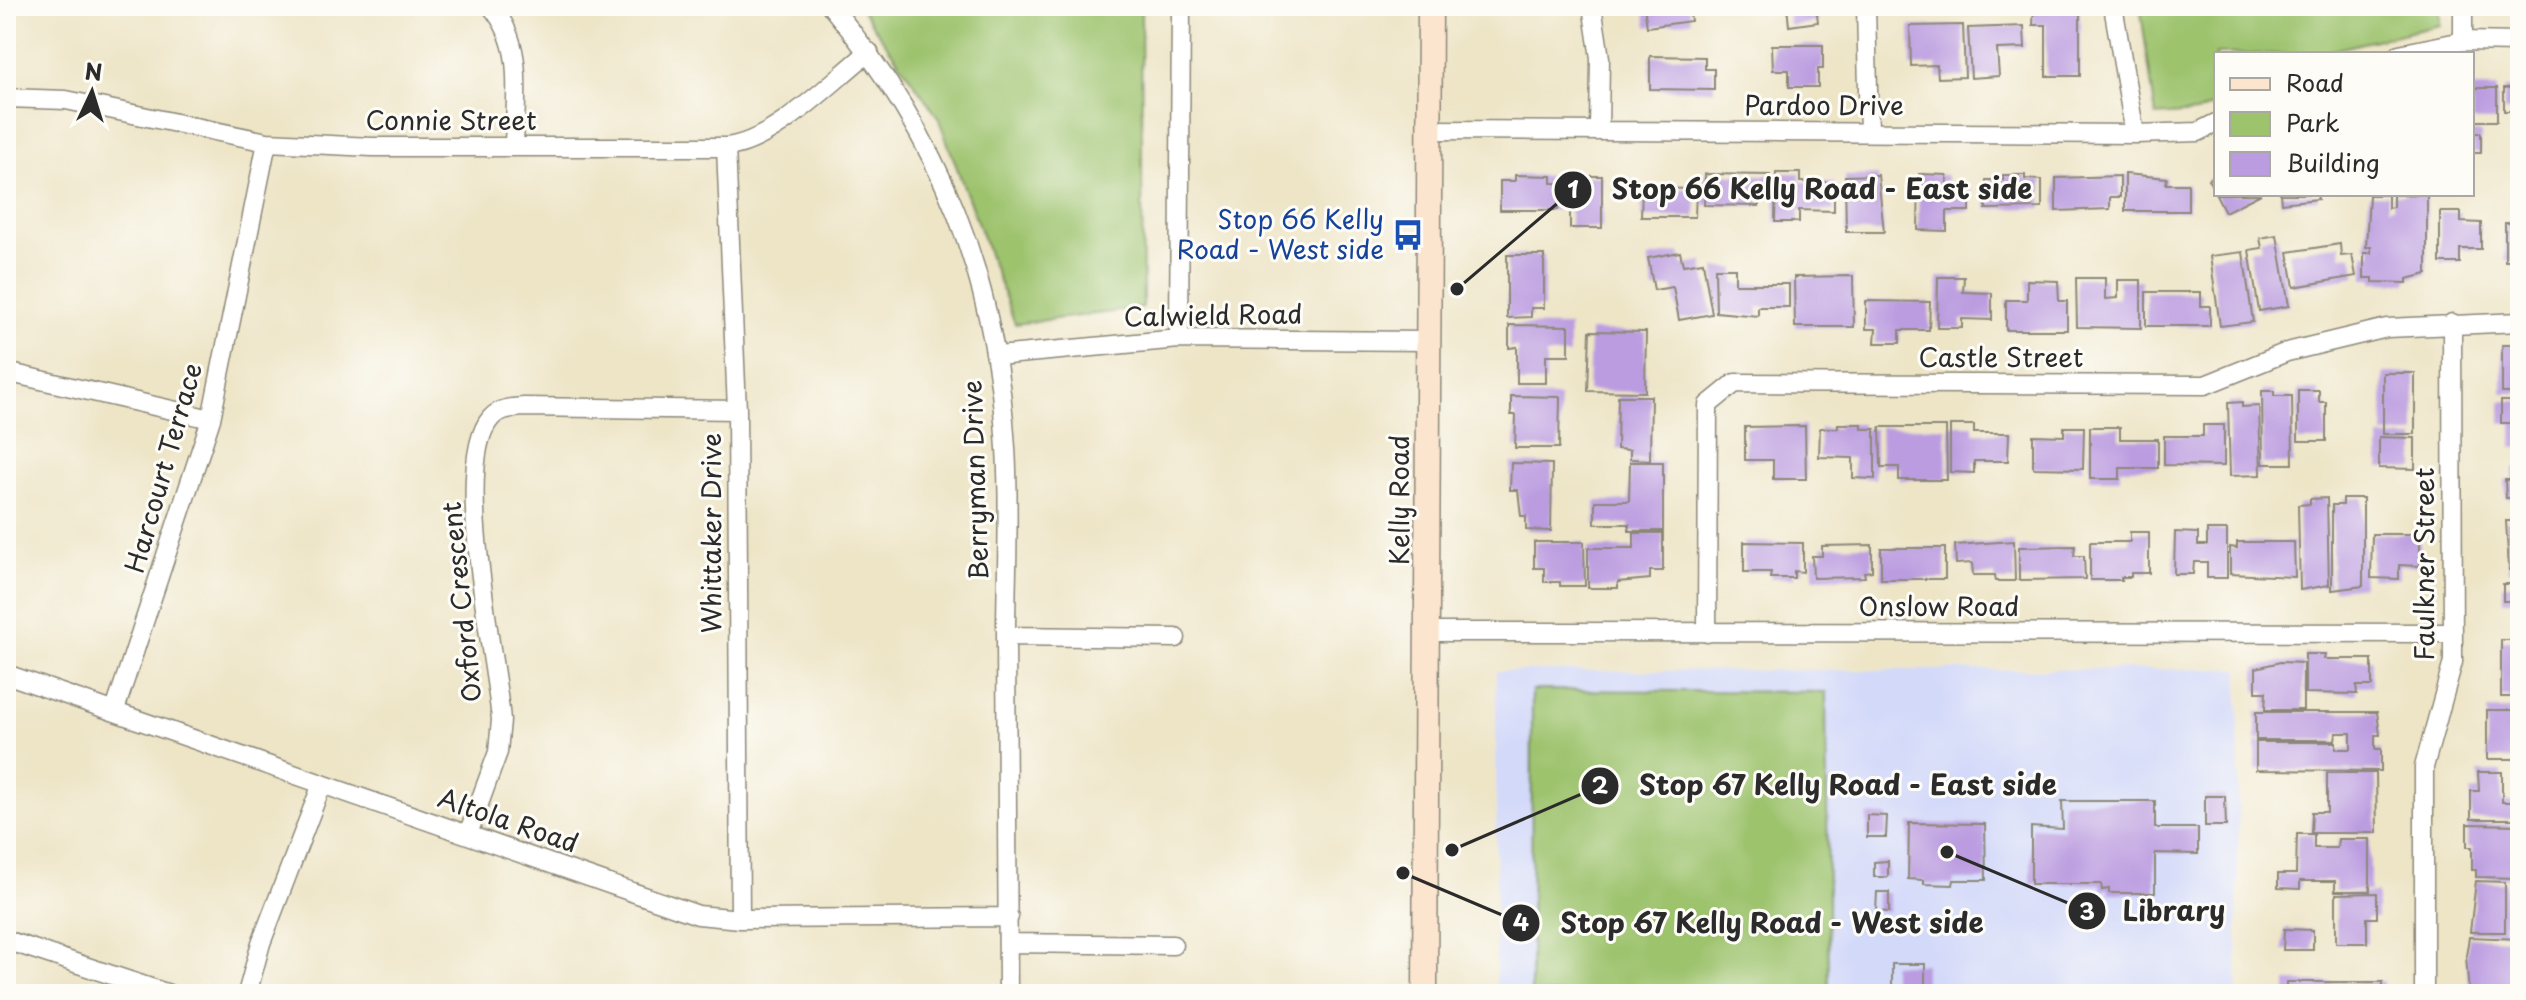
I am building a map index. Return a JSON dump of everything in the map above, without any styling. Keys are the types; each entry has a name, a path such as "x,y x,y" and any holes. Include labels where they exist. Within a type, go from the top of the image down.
{"street":[{"path":"491,6 509,30 516,54 514,146"},
{"name":"Berryman Drive","path":"831,6 869,52 921,135 961,219 986,300 997,356 1006,450 1008,994"},
{"path":"1179,339 1181,6"},
{"name":"Kelly Road","path":"1425,994 1430,6"},
{"path":"1592,6 1600,58 1599,130"},
{"path":"1866,6 1869,132"},
{"path":"2113,6 2135,134"},
{"path":"2463,6 2463,41"},
{"path":"2409,52 2463,41 2520,42"},
{"name":"Connie Street","path":"6,98 82,103 267,142 372,147 726,147 743,145 764,135 869,52"},
{"name":"Pardoo Drive","path":"1430,130 2135,134 2198,132 2214,124"},
{"name":"Harcourt Terrace","path":"115,710 211,419 267,142"},
{"name":"Whittaker Drive","path":"726,147 737,410 740,919"},
{"name":"Castle Street","path":"1707,633 1708,405 1735,383 2205,385 2287,352 2387,328 2520,322"},
{"name":"Faulkner Street","path":"2424,994 2424,767 2453,662 2452,323"},
{"name":"Calwield Road","path":"997,356 1179,339 1430,341"},
{"path":"6,372 211,419"},
{"name":"Oxford Crescent","path":"468,834 500,738 499,700 476,520 479,445 490,419 509,408 524,407 737,410"},
{"name":"Onslow Road","path":"1427,632 2452,633"},
{"path":"1006,636 1176,638"},
{"name":"Altola Road","path":"6,674 687,911 740,919 1009,917"},
{"path":"247,994 261,943 322,784"},
{"path":"6,940 169,994"},
{"path":"1008,943 1173,945"}],"shaded area":[{"path":"2239,669 2237,994 1496,994 1496,671"}],"green space":[{"path":"859,6 1141,6 1143,308 1015,324 938,117"},
{"path":"2140,6 2440,6 2440,25 2325,52 2214,52 2214,105 2197,113 2156,116"},
{"path":"1532,690 1826,692 1829,994 1531,994"}],"building":[{"path":"1644,6 1689,6 1691,21 1647,27"},
{"path":"1787,6 1816,6 1818,22 1789,26"},
{"path":"2034,6 2080,6 2080,76 2046,76 2046,25 2033,25"},
{"path":"1963,25 1965,77 1938,78 1937,65 1911,66 1910,26"},
{"path":"2024,26 2025,48 1997,49 1999,76 1971,78 1968,28"},
{"path":"1772,45 1823,45 1823,69 1818,69 1818,87 1789,87 1789,70 1773,70"},
{"path":"1650,56 1705,57 1705,69 1714,69 1714,90 1650,89"},
{"path":"2474,88 2497,88 2497,121 2474,121"},
{"path":"2504,88 2520,88 2520,116 2513,116 2513,111 2504,111"},
{"path":"2474,133 2481,133 2481,153 2474,153"},
{"path":"1776,173 1800,173 1800,182 1834,182 1834,211 1799,210 1799,222 1775,222"},
{"path":"1705,174 1770,175 1770,197 1759,197 1759,206 1704,205"},
{"path":"1919,174 1947,175 1947,188 1970,188 1970,211 1947,211 1947,231 1918,230"},
{"path":"2125,174 2167,178 2166,184 2188,184 2188,211 2125,211"},
{"path":"1515,175 1552,176 1552,183 1558,183 1558,210 1500,210 1500,181 1515,181"},
{"path":"1878,175 1884,232 1846,232 1845,176"},
{"path":"2003,175 2025,175 2025,179 2042,180 2042,208 1986,209 1986,180 2003,180"},
{"path":"1570,176 1602,176 1602,228 1570,228"},
{"path":"2120,176 2120,197 2110,197 2110,209 2056,211 2056,178"},
{"path":"2214,176 2214,191 2208,179"},
{"path":"1642,188 1696,189 1695,217 1641,217"},
{"path":"2217,196 2257,196 2225,212"},
{"path":"2280,196 2317,196 2318,199 2281,203"},
{"path":"2369,196 2388,196 2388,208 2393,207 2393,196 2427,196 2427,274 2407,279 2407,283 2373,282 2373,278 2364,278 2364,253 2371,253 2371,247 2366,247"},
{"path":"2440,212 2461,212 2461,222 2481,223 2481,249 2460,249 2460,263 2440,263"},
{"path":"2505,223 2520,223 2520,261 2505,261"},
{"path":"2277,235 2289,306 2259,311 2249,250 2262,248 2260,238"},
{"path":"2340,244 2341,256 2352,255 2356,276 2294,287 2288,252"},
{"path":"1680,252 1683,265 1703,262 1712,314 1679,320 1673,287 1654,290 1648,258"},
{"path":"2243,252 2253,322 2220,326 2210,256"},
{"path":"1507,255 1544,255 1544,308 1531,308 1531,317 1507,318"},
{"path":"1715,268 1735,268 1735,284 1789,284 1789,307 1758,307 1758,316 1716,312"},
{"path":"1853,276 1854,327 1795,327 1794,277"},
{"path":"1938,277 1964,277 1963,292 1992,293 1992,320 1962,319 1962,328 1937,328"},
{"path":"2076,278 2105,278 2105,299 2118,298 2118,280 2141,280 2141,328 2077,327"},
{"path":"2027,280 2058,281 2059,301 2067,301 2067,330 2006,330 2006,300 2027,300"},
{"path":"2146,292 2201,292 2201,306 2210,306 2210,326 2146,326"},
{"path":"1866,301 1930,302 1929,330 1900,330 1900,343 1875,343 1876,329 1866,329"},
{"path":"1509,325 1569,326 1569,355 1546,355 1546,383 1517,383 1517,347 1509,348"},
{"path":"1590,331 1646,332 1645,392 1588,391"},
{"path":"2502,345 2520,345 2520,393 2502,393"},
{"path":"2383,373 2415,373 2415,434 2383,434"},
{"path":"2298,390 2319,390 2319,402 2326,402 2326,441 2298,441"},
{"path":"2262,391 2274,391 2274,396 2292,396 2293,464 2263,464"},
{"path":"1511,396 1560,397 1559,448 1515,448 1516,415 1511,415"},
{"path":"1618,396 1651,396 1650,460 1630,459 1630,450 1617,449"},
{"path":"2501,401 2520,401 2520,448 2512,448 2512,423 2501,423"},
{"path":"2242,402 2242,407 2259,406 2261,475 2230,476 2228,403"},
{"path":"1838,424 1862,424 1862,429 1875,429 1875,479 1853,478 1853,458 1819,457 1820,428 1838,428"},
{"path":"1950,425 1974,425 1974,433 2009,433 2008,461 1974,461 1974,473 1950,472"},
{"path":"2203,425 2224,425 2224,466 2164,465 2164,436 2203,436"},
{"path":"1805,426 1806,479 1773,479 1773,460 1745,460 1745,427"},
{"path":"1880,427 1946,427 1947,480 1899,480 1899,467 1881,467"},
{"path":"2064,427 2084,427 2083,469 2033,468 2033,435 2064,436"},
{"path":"2090,427 2120,427 2120,439 2158,439 2158,468 2120,468 2120,479 2090,479"},
{"path":"2379,437 2415,438 2415,469 2379,468"},
{"path":"1630,462 1663,462 1663,531 1629,531 1629,524 1595,524 1595,501 1629,501"},
{"path":"1511,463 1552,464 1551,531 1526,530 1526,516 1521,516 1518,490 1510,490"},
{"path":"2513,468 2520,468 2520,517 2514,517 2514,498 2506,498 2505,480 2513,480"},
{"path":"2327,498 2329,585 2300,590 2298,505 2310,504 2310,499"},
{"path":"2343,498 2363,498 2363,586 2332,590 2332,505 2343,505"},
{"path":"2506,521 2520,521 2520,570 2509,570"},
{"path":"2207,530 2227,530 2227,578 2207,578 2207,562 2194,562 2193,574 2174,574 2175,532 2198,533 2198,545 2207,545"},
{"path":"2130,532 2149,532 2149,573 2131,573 2131,577 2121,577 2122,580 2090,580 2090,542 2130,542"},
{"path":"1634,533 1663,533 1663,571 1650,571 1650,579 1618,582 1618,588 1588,588 1588,548 1634,548"},
{"path":"2372,534 2420,534 2420,566 2399,565 2399,579 2371,578"},
{"path":"2014,541 2015,581 1996,581 1995,575 1973,575 1972,563 1956,564 1955,545"},
{"path":"1534,542 1584,542 1585,586 1560,586 1560,582 1544,582 1544,568 1534,568"},
{"path":"1744,542 1803,543 1803,572 1794,571 1794,578 1770,578 1771,572 1744,572"},
{"path":"2237,542 2294,542 2295,577 2230,574 2230,547 2237,548"},
{"path":"1872,545 1872,571 1864,572 1865,577 1813,578 1812,556 1822,556 1822,546"},
{"path":"2075,546 2074,556 2084,556 2085,579 2019,580 2019,547"},
{"path":"1881,548 1945,548 1945,579 1881,579"},
{"path":"2503,584 2520,584 2520,630 2514,630 2514,601 2503,601"},
{"path":"2501,640 2520,640 2520,697 2501,697"},
{"path":"2305,654 2325,654 2324,659 2372,659 2372,686 2356,686 2357,694 2305,693"},
{"path":"2280,662 2303,663 2303,710 2265,710 2266,692 2256,692 2256,668"},
{"path":"2487,710 2519,710 2520,759 2487,759"},
{"path":"2256,712 2377,712 2380,735 2375,735 2375,749 2381,749 2381,771 2256,770 2256,742 2336,742 2336,749 2351,749 2351,733 2336,733 2335,740 2256,740"},
{"path":"2478,772 2502,772 2502,802 2514,802 2514,819 2471,819 2471,791 2479,791"},
{"path":"2327,773 2376,773 2377,833 2311,833 2312,812 2327,812"},
{"path":"2205,796 2225,796 2226,826 2205,826"},
{"path":"2062,801 2155,801 2155,828 2198,828 2198,854 2155,853 2155,893 2109,893 2109,889 2102,890 2101,884 2031,884 2031,827 2063,829"},
{"path":"1867,815 1887,816 1886,837 1867,837"},
{"path":"1909,823 1985,824 1986,880 1954,880 1953,885 1924,884 1924,880 1908,879"},
{"path":"2467,824 2520,825 2520,878 2476,877 2476,870 2472,870 2472,847 2467,847"},
{"path":"2297,834 2314,834 2314,848 2337,848 2338,839 2370,839 2370,891 2335,891 2335,881 2300,881 2300,889 2278,888 2278,874 2296,874"},
{"path":"1888,861 1888,877 1874,877 1874,862"},
{"path":"2476,881 2505,882 2505,932 2470,932"},
{"path":"1877,892 1889,892 1889,912 1876,911"},
{"path":"2377,893 2377,918 2367,918 2367,943 2336,943 2336,894"},
{"path":"2284,929 2313,930 2313,950 2283,950"},
{"path":"2469,937 2520,939 2520,992 2469,994 2466,956"},
{"path":"1892,964 1925,964 1925,994 1892,994"},
{"path":"2286,982 2383,982 2383,994 2286,994"}],"place":[{"name":"Stop 66 Kelly Road - West side","path":"1408,235"},
{"name":"Stop 66 Kelly Road - East side","path":"1457,289"},
{"name":"Stop 67 Kelly Road - East side","path":"1452,850"},
{"name":"Library","path":"1947,852"},
{"name":"Stop 67 Kelly Road - West side","path":"1403,873"}]}
